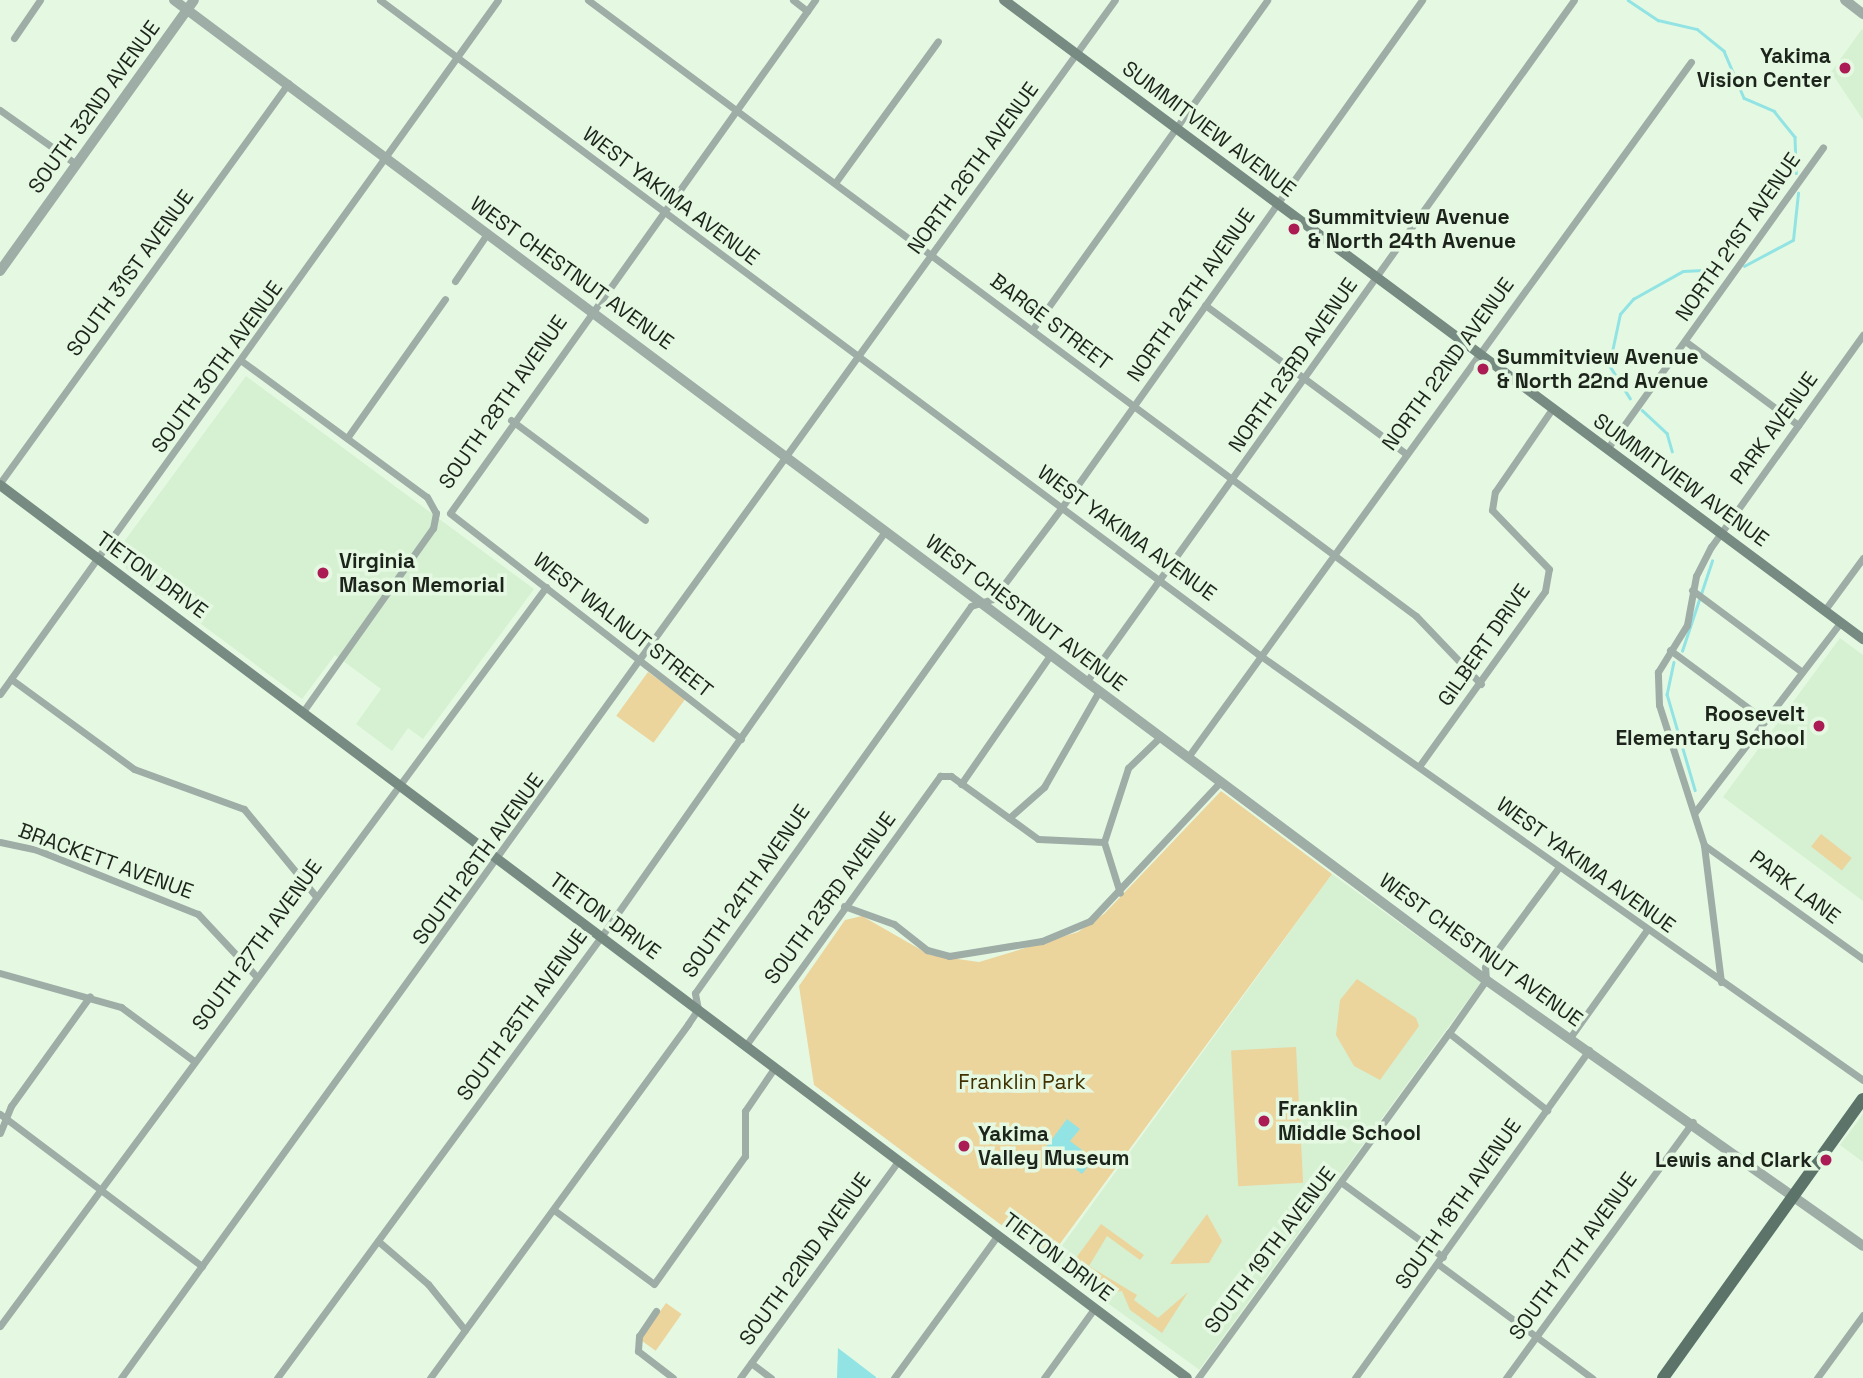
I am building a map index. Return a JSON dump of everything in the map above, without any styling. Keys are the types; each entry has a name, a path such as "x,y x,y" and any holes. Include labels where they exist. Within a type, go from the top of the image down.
{"main road":[{"name":"SUMMITVIEW AVENUE","path":"1004,0 1863,639"},
{"name":"TIETON DRIVE","path":"0,484 97,559 304,710 499,862 1186,1378"},
{"path":"1663,1378 1863,1099"}],"street":[{"path":"14,38 40,0"},
{"name":"WEST CHESTNUT AVENUE","path":"174,0 288,83 385,161 590,309 782,456 1486,980 1693,1122 1863,1246"},
{"name":"SOUTH 32ND AVENUE","path":"0,271 194,0"},
{"name":"WEST YAKIMA AVENUE","path":"380,0 1258,654 1420,765 1646,931 1863,1080"},
{"name":"SOUTH 30TH AVENUE","path":"0,694 243,362 498,0"},
{"name":"BARGE STREET","path":"589,0 1332,553 1441,637 1481,684"},
{"path":"793,0 807,11"},
{"name":"SOUTH 28TH AVENUE","path":"450,513 511,420 815,0"},
{"name":"NORTH 26TH AVENUE","path":"856,355 932,255 1115,0"},
{"path":"1032,330 1267,0"},
{"name":"NORTH 24TH AVENUE","path":"1062,507 1422,0"},
{"name":"NORTH 23RD AVENUE","path":"1162,580 1574,0"},
{"path":"1845,0 1863,14"},
{"path":"835,183 938,41"},
{"name":"NORTH 22ND AVENUE","path":"1258,654 1691,62"},
{"name":"SOUTH 31ST AVENUE","path":"0,484 288,83"},
{"path":"0,110 76,164"},
{"name":"NORTH 21ST AVENUE","path":"1607,449 1823,147"},
{"path":"455,281 487,234"},
{"path":"243,362 346,438 445,299"},
{"path":"1205,305 1405,453"},
{"name":"PARK AVENUE","path":"1721,982 1704,845 1656,689 1670,650 1687,625 1696,593 1721,532 1863,335"},
{"path":"1685,341 1798,425"},
{"name":"SOUTH 26TH AVENUE","path":"121,1378 499,862 642,662 782,456 856,355"},
{"name":"GILBERT DRIVE","path":"1420,765 1481,684 1545,591 1549,569 1492,510 1495,492 1552,410"},
{"path":"511,420 645,520"},
{"name":"SOUTH 28TH AVENUE","path":"304,710 433,528 436,513 427,497 346,438"},
{"name":"SOUTH 24TH AVENUE","path":"430,1378 698,1009 695,993 971,606 984,604 1062,507"},
{"name":"WEST WALNUT STREET","path":"450,513 741,738"},
{"name":"SOUTH 25TH AVENUE","path":"277,1378 601,937 885,532"},
{"path":"1824,611 1863,558"},
{"path":"1087,681 1162,580"},
{"name":"SOUTH 27TH AVENUE","path":"0,1326 315,895 546,587"},
{"path":"1696,593 1802,672"},
{"path":"1695,812 1840,623"},
{"path":"1670,650 1766,721"},
{"path":"1051,654 961,784 1038,839 1104,842"},
{"path":"1188,757 1258,654"},
{"path":"11,679 134,769 244,809 315,895"},
{"path":"1009,818 1044,787 1099,691"},
{"path":"1120,893 1104,842 1128,768 1160,737"},
{"name":"SOUTH 23RD AVENUE","path":"746,1045 844,906 946,775 961,784"},
{"path":"844,906 894,924 927,950 984,956 1090,921 1120,893 1220,782"},
{"name":"BRACKETT AVENUE","path":"0,842 37,850 198,914 256,976"},
{"name":"PARK LANE","path":"1704,845 1863,959"},
{"name":"SOUTH 19TH AVENUE","path":"1198,1378 1450,1034 1486,980 1485,967 1559,867"},
{"path":"1569,1038 1646,931"},
{"path":"0,973 90,996 129,1012 194,1061"},
{"path":"0,1133 9,1121 10,1106 90,996"},
{"path":"1450,1034 1546,1110"},
{"name":"SOUTH 18TH AVENUE","path":"1355,1378 1589,1050"},
{"path":"554,1210 654,1284 745,1156 745,1111 775,1067"},
{"path":"0,1114 202,1266"},
{"name":"SOUTH 17TH AVENUE","path":"1506,1378 1693,1122"},
{"name":"SOUTH 22ND AVENUE","path":"740,1378 898,1161"},
{"path":"1342,1183 1443,1257"},
{"path":"894,1378 998,1236"},
{"path":"378,1241 428,1284 465,1330"},
{"path":"1437,1264 1592,1378"},
{"path":"1044,1378 1094,1309"},
{"path":"656,1311 639,1336 638,1351 673,1378"},
{"path":"1817,1378 1863,1315"},
{"path":"751,1363 771,1378"}],"shaded area":[{"path":"1863,30 1863,120 1831,72"},
{"name":"Virginia Mason Memorial","path":"246,376 534,589 423,739 408,728 392,751 356,724 381,689 335,655 302,699 112,558"},
{"name":"Roosevelt Elementary School","path":"1840,638 1863,655 1863,901 1723,797"},
{"name":"Franklin Middle School","path":"1332,874 1481,982 1199,1370 1050,1262"},
{"path":"1863,1114 1863,1162 1840,1145"}],"green space":[{"path":"648,672 685,699 653,743 616,716"},
{"name":"Franklin Park","path":"1221,791 1332,874 1048,1260 814,1085 799,986 845,920 862,916 930,955 979,962 1078,932 1104,914"},
{"path":"1821,834 1852,858 1842,871 1811,847"},
{"path":"1357,979 1416,1018 1419,1026 1380,1080 1354,1066 1336,1035 1340,1000"},
{"path":"1296,1047 1303,1183 1238,1186 1231,1050"},
{"path":"1207,1214 1222,1241 1209,1263 1170,1264"},
{"path":"1101,1224 1144,1255 1140,1260 1107,1236 1089,1266 1137,1295 1134,1300 1158,1318 1188,1292 1162,1333 1130,1310 1122,1291 1093,1295 1065,1273"},
{"path":"666,1303 682,1314 656,1351 640,1340"}],"water":[{"path":"1067,1119 1080,1129 1070,1141 1094,1159 1082,1174 1046,1147"},
{"path":"838,1348 876,1377 876,1378 837,1378"}],"waterway":[{"path":"1628,0 1658,20 1697,29 1724,51 1744,98 1774,111 1795,137 1796,173"},
{"path":"1744,266 1793,240 1798,193"},
{"path":"1630,399 1609,366 1620,314 1633,299 1683,271 1725,269"},
{"path":"1642,410 1667,433 1672,451"},
{"path":"1682,651 1712,561"},
{"path":"1674,662 1667,694 1695,790"}],"place":[{"name":"Yakima Vision Center","path":"1845,68"},
{"name":"Summitview Avenue & North 24th Avenue","path":"1294,229"},
{"name":"Summitview Avenue & North 22nd Avenue","path":"1483,369"},
{"name":"Virginia Mason Memorial","path":"323,573"},
{"name":"Roosevelt Elementary School","path":"1819,726"},
{"name":"Franklin Middle School","path":"1264,1121"},
{"name":"Yakima Valley Museum","path":"964,1146"},
{"name":"Lewis and Clark","path":"1826,1160"}]}
